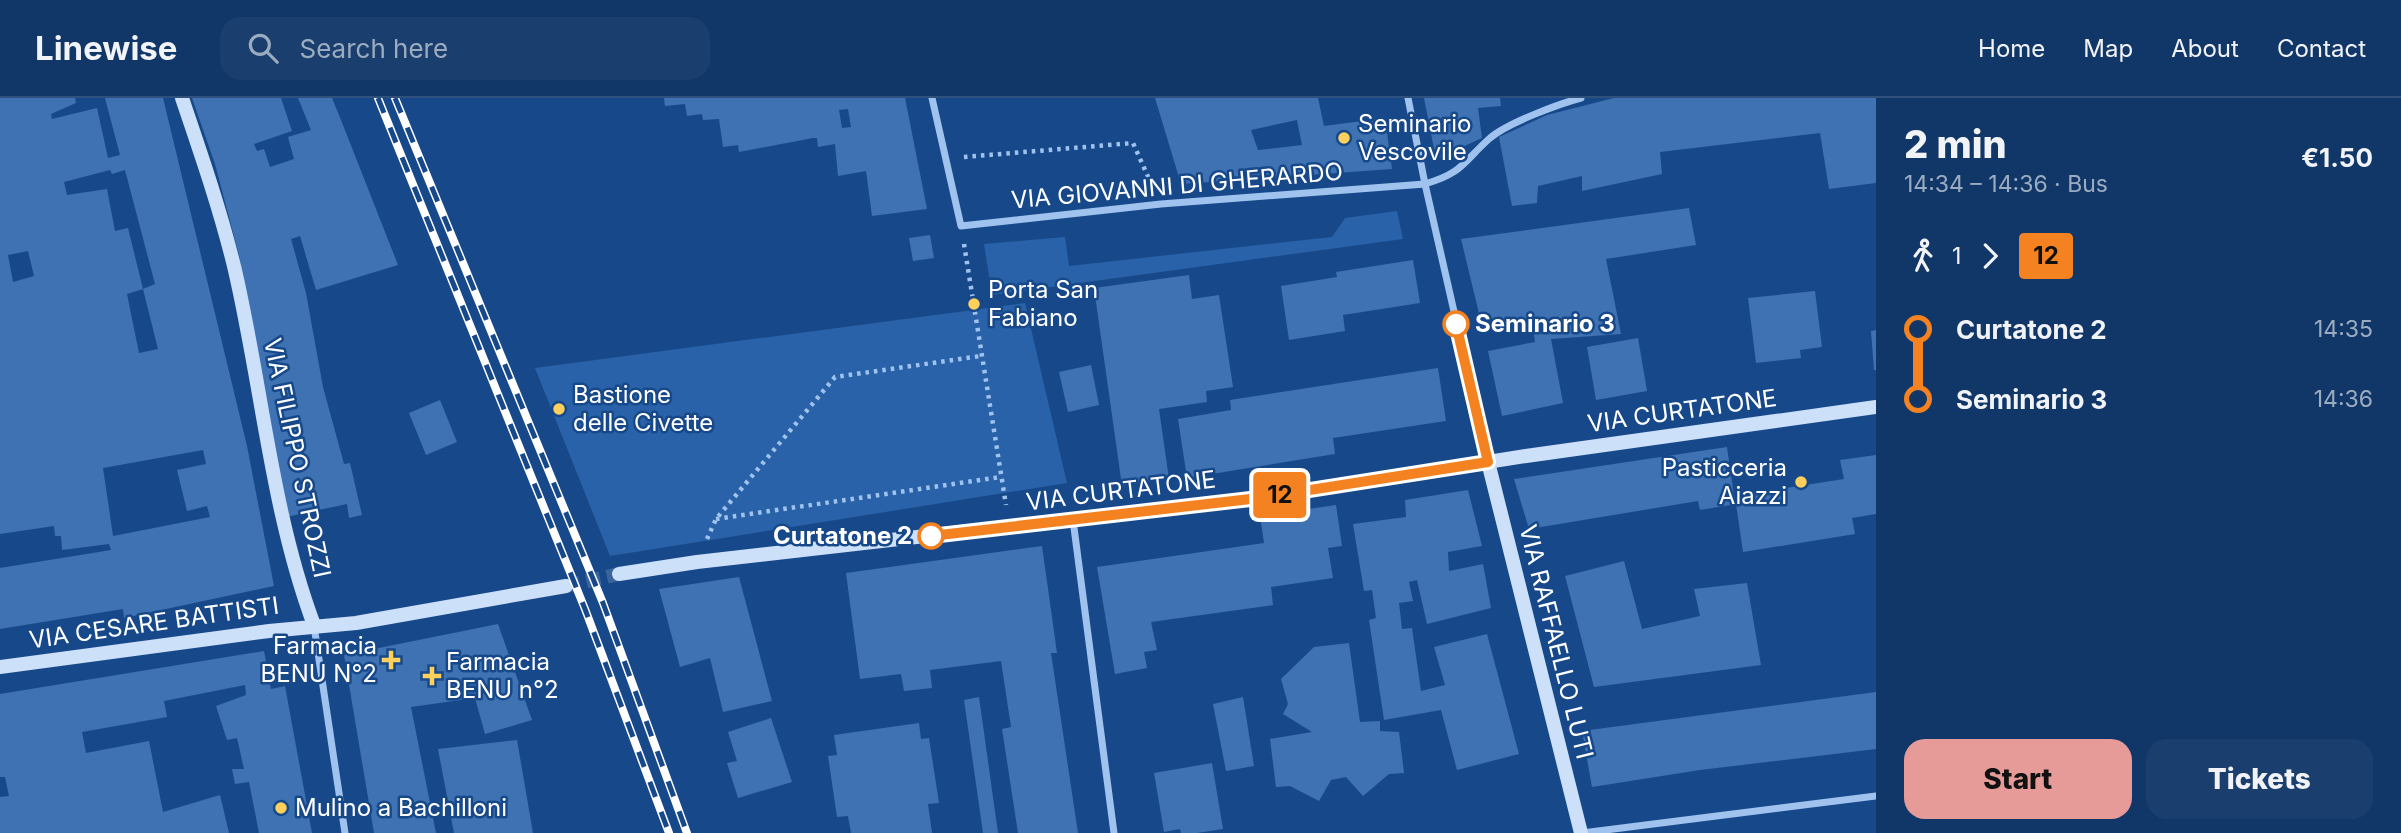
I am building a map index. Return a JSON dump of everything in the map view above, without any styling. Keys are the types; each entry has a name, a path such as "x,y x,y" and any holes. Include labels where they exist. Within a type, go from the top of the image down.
{"street":[{"name":"VIA FILIPPO STROZZI","path":"182,98 215,192 234,268 287,538 299,585 314,625 345,833"},
{"path":"932,98 961,226"},
{"path":"1408,98 1488,462"},
{"name":"VIA GIOVANNI DI GHERARDO","path":"961,226 1161,204 1425,184 1447,178 1464,167 1491,137 1540,112 1581,98"},
{"name":"VIA CURTATONE","path":"620,574 696,562 1259,498 1488,462 1876,407"},
{"name":"VIA RAFFAELLO LUTI","path":"1488,462 1580,833"},
{"path":"1073,520 1114,833"},
{"path":"314,625 356,623 566,586"},
{"name":"VIA CESARE BATTISTI","path":"0,667 314,625"},
{"path":"1580,833 1876,796"}],"path":[{"path":"946,159 1133,142 1161,204"},
{"path":"961,226 1009,527"},
{"path":"696,562 716,519 835,377 981,356"},
{"path":"716,519 1001,477"}],"shaded area":[{"path":"1397,211 1403,239 992,295 984,244 1065,237 1069,266 1332,237 1345,218"},
{"path":"1025,303 1067,483 610,556 535,368"}],"building":[{"path":"0,98 75,98 76,103 51,114 52,119 97,108 108,158 120,155 105,98 163,98 247,446 274,586 124,618 123,609 0,629 0,568 111,550 109,544 62,550 61,536 55,536 54,526 0,534","holes":["110,170 112,174 125,170 155,284 143,289 128,228 115,231 107,189 67,195 64,182","28,251 34,276 13,282 8,255","143,289 158,349 139,353 127,294","203,450 206,464 177,470 187,511 207,506 210,517 113,536 103,468"]},
{"path":"192,98 281,98 292,131 254,144 257,151 264,149 270,167 294,159 288,137 311,130 298,98 332,98 341,120 398,265 316,290 300,236 291,239 306,293 323,387 344,464 350,463 362,515 349,518 347,504 286,517 239,255 215,164"},
{"path":"664,98 905,98 927,209 872,216 866,171 838,176 835,144 818,147 817,138 813,138 739,152 738,145 723,147 719,119 703,120 702,114 687,116 685,104 665,106","holes":["848,109 851,127 842,128 839,110"]},
{"name":"Seminario Vescovile","path":"1155,98 1318,98 1324,126 1385,118 1392,169 1181,184","holes":["1297,120 1302,145 1258,150 1251,130"]},
{"path":"1424,98 1500,98 1501,106 1478,108 1482,138 1436,159"},
{"path":"1614,98 1876,98 1876,183 1829,189 1820,133 1660,152 1662,174 1582,191 1582,176 1538,186 1537,203 1512,206 1499,137 1547,115"},
{"path":"1689,208 1696,245 1606,259 1621,334 1551,339 1563,403 1502,416 1488,351 1535,342 1532,322 1483,330 1461,239"},
{"path":"930,235 934,258 913,261 909,238"},
{"path":"1413,260 1420,303 1343,315 1345,331 1289,340 1281,286 1337,277 1336,272"},
{"path":"1189,275 1192,299 1219,295 1233,387 1206,391 1207,402 1159,409 1169,479 1122,486 1094,288"},
{"path":"1815,291 1822,347 1800,350 1801,358 1756,363 1748,298"},
{"path":"1876,330 1876,370 1874,370 1871,331"},
{"path":"1638,338 1647,391 1596,400 1587,347"},
{"path":"1091,365 1099,405 1068,412 1059,372"},
{"path":"1438,368 1446,421 1333,438 1335,454 1187,478 1178,419 1231,410 1230,400"},
{"path":"440,400 457,442 426,455 409,413"},
{"path":"1727,447 1734,496 1844,479 1840,460 1876,455 1876,514 1852,518 1855,534 1743,552 1736,504 1700,510 1698,501 1529,529 1514,479"},
{"path":"1468,490 1482,546 1448,552 1449,571 1483,564 1491,608 1427,624 1417,580 1409,582 1413,601 1399,603 1402,629 1412,628 1421,691 1445,685 1434,647 1487,634 1519,754 1457,770 1441,710 1384,720 1369,620 1376,618 1372,590 1364,591 1353,524 1406,517 1405,500"},
{"path":"1336,505 1342,546 1328,548 1333,578 1271,587 1273,605 1151,622 1157,650 1144,652 1147,668 1115,674 1097,567 1264,543 1260,516"},
{"path":"1042,546 1057,653 1051,653 1078,833 1018,833 1002,729 1011,727 1001,661 930,670 932,688 904,691 901,674 860,679 846,573"},
{"path":"1624,561 1642,629 1700,616 1694,589 1747,583 1761,665 1594,687 1565,576"},
{"path":"739,577 772,701 723,712 710,658 680,667 659,589"},
{"name":"Farmacia BENU n°2","path":"498,624 532,720 485,734 475,698 411,707 436,833 374,833 344,655"},
{"path":"1349,643 1360,722 1380,721 1380,731 1399,732 1404,773 1389,774 1363,796 1346,777 1331,780 1319,801 1290,786 1276,787 1270,739 1312,732 1283,714 1288,704 1281,679 1314,647"},
{"path":"264,651 271,689 285,686 312,833 259,833 249,782 235,784 232,769 244,769 237,738 227,740 216,706 246,695 245,685 164,701 167,717 82,732 86,753 149,741 163,812 220,795 229,833 0,833 0,797 9,796 5,777 0,777 0,694"},
{"path":"1876,692 1876,749 1700,770 1592,787 1582,731"},
{"path":"979,697 998,833 983,833 964,700"},
{"path":"1243,697 1254,766 1226,771 1213,704"},
{"path":"771,718 792,782 738,798 727,763 737,761 728,732"},
{"path":"919,723 921,739 929,738 939,803 928,804 932,833 851,833 848,816 837,817 828,756 837,755 834,735"},
{"path":"517,740 533,833 454,833 438,749"},
{"path":"1212,763 1223,829 1197,833 1181,833 1180,829 1164,832 1154,773"}],"tunnel":[{"path":"566,586 619,574"}],"railway":[{"path":"378,98 585,609 669,833"},
{"path":"395,98 603,603 687,833"}],"bus line":[{"name":"12","path":"931,536 1259,498 1488,462 1456,324"}],"place":[{"name":"Seminario Vescovile","path":"1344,138"},
{"name":"Porta San Fabiano","path":"974,304"},
{"name":"Seminario 3","path":"1456,324"},
{"name":"Bastione delle Civette","path":"559,409"},
{"name":"Pasticceria Aiazzi","path":"1801,482"},
{"name":"Curtatone 2","path":"931,536"},
{"name":"Farmacia BENU N°2","path":"391,660"},
{"name":"Farmacia BENU n°2","path":"432,676"},
{"name":"Mulino a Bachilloni","path":"281,808"}]}
